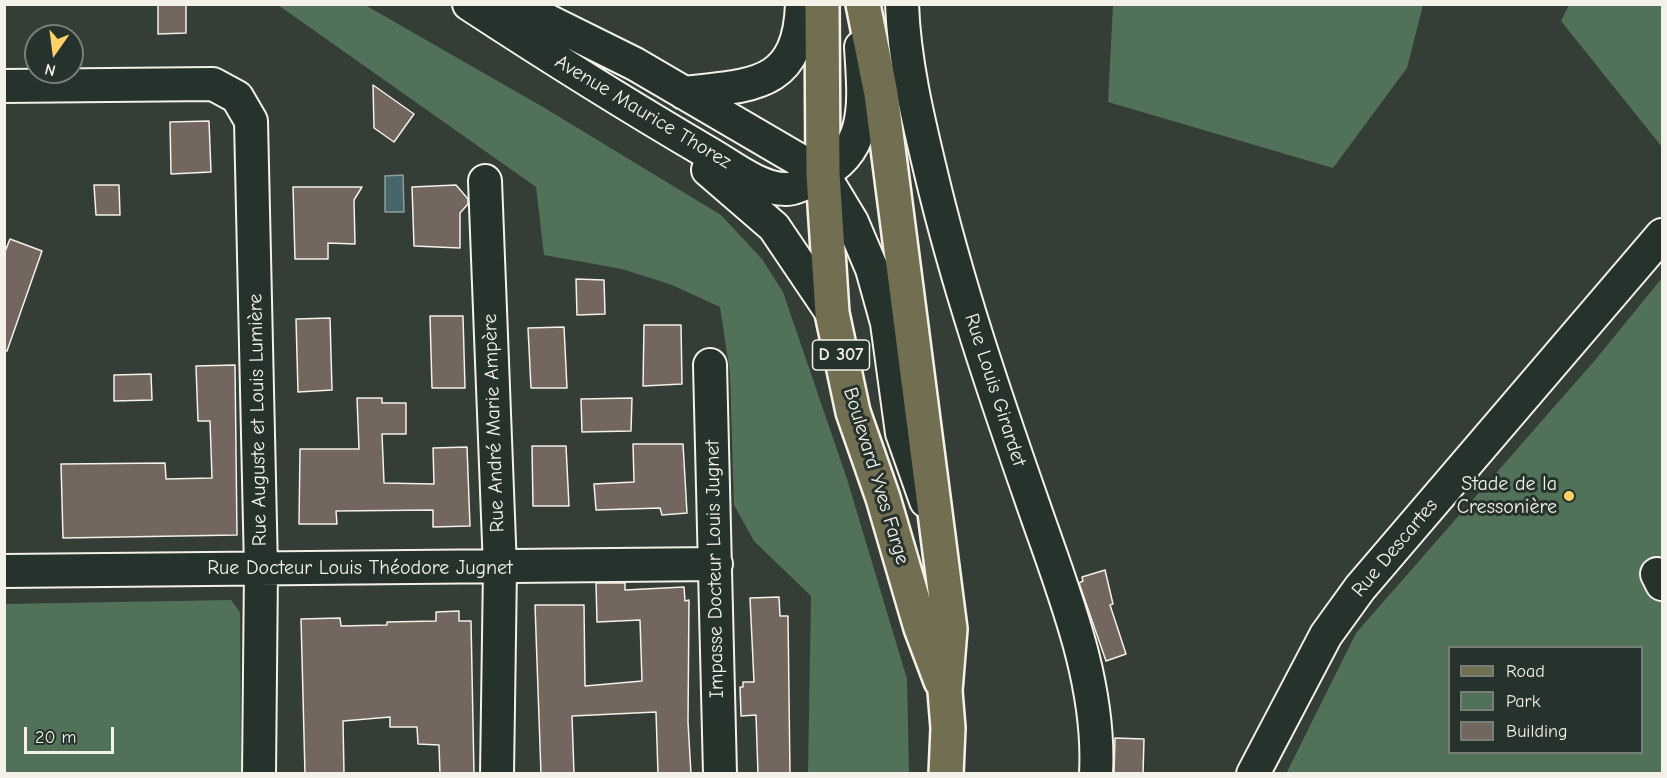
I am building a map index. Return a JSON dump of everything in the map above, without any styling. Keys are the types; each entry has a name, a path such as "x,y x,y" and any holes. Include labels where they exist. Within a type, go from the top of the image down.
{"main road":[{"name":"Boulevard Yves Farge","path":"822,4 823,174 832,314 853,412 883,498 921,628 945,691"},
{"name":"Boulevard Yves Farge","path":"861,4 881,94 934,524 950,628 945,691 946,774"}],"street":[{"name":"Avenue Maurice Thorez","path":"469,4 602,91 764,184 788,189 839,165 845,158 859,129 864,105 861,4"},
{"name":"Avenue Maurice Thorez","path":"514,4 597,44 823,174 852,222 872,269 887,323 902,433 934,524"},
{"path":"684,93 754,85 776,72 790,58 798,40 802,4"},
{"name":"Rue Louis Girardet","path":"902,4 903,39 924,144 947,241 1055,569 1090,687 1097,750 1096,774"},
{"name":"Rue Auguste et Louis Lumière","path":"4,86 213,84 237,97 251,121 261,569 259,774"},
{"path":"602,91 723,180 774,227 832,314"},
{"name":"Rue André Marie Ampère","path":"485,181 500,568 497,774"},
{"name":"Rue Descartes","path":"1253,774 1326,635 1360,588 1662,235"},
{"name":"Impasse Docteur Louis Jugnet","path":"710,365 720,774"},
{"name":"Rue Docteur Louis Théodore Jugnet","path":"4,571 500,568 716,564"}],"green space":[{"path":"1113,4 1423,5 1407,68 1333,168 1108,102"},
{"path":"278,5 365,5 543,107 721,215 762,259 783,292 847,479 907,679 909,773 808,773 811,596 754,541 734,505 730,373 720,307 672,285 622,269 544,255 536,187"},
{"path":"1569,5 1662,5 1662,147 1561,21"},
{"name":"Stade de la Cressonière","path":"1662,278 1662,773 1286,774 1356,633 1596,359"},
{"path":"231,600 240,612 241,773 5,773 5,604"}],"water":[{"path":"403,175 404,212 385,212 385,176"}],"building":[{"path":"158,4 186,4 186,33 158,34"},
{"path":"373,85 414,114 394,142 374,128"},
{"path":"209,121 211,172 171,174 170,122"},
{"path":"94,185 119,185 120,215 96,215"},
{"path":"456,185 468,199 468,204 460,213 460,248 414,246 412,187"},
{"path":"293,187 362,187 354,200 355,244 328,243 328,259 295,259"},
{"path":"10,239 42,251 7,351 4,351 4,254"},
{"path":"576,279 604,280 605,314 577,315"},
{"path":"430,316 463,316 465,388 432,388"},
{"path":"330,318 332,390 298,392 296,319"},
{"path":"644,325 681,325 682,384 643,386"},
{"path":"564,327 567,388 531,388 528,328"},
{"path":"235,365 237,535 63,538 61,464 165,463 166,479 212,478 210,421 198,421 196,366"},
{"path":"151,374 152,400 114,401 114,375"},
{"path":"357,398 382,398 382,403 406,403 406,434 382,434 384,483 434,484 433,448 467,447 470,526 433,527 433,510 336,511 337,524 299,524 300,449 359,449"},
{"path":"632,398 631,431 582,432 581,399"},
{"path":"633,444 683,444 687,513 662,515 660,508 596,510 594,484 634,482"},
{"path":"532,446 566,446 569,506 533,506"},
{"path":"1105,570 1113,604 1110,605 1126,654 1106,661 1079,583 1083,581 1082,577"},
{"path":"596,583 625,583 625,590 684,587 685,601 689,600 688,722 691,774 658,774 656,712 572,716 574,774 541,774 535,605 584,605 585,686 642,681 640,620 597,622"},
{"path":"779,597 780,616 788,616 790,774 758,774 756,715 741,716 740,687 743,687 743,682 754,682 750,598"},
{"path":"459,611 459,621 471,621 474,774 440,774 439,745 418,744 417,727 390,727 390,717 343,721 344,774 305,774 301,619 340,618 341,626 387,625 387,622 436,621 436,612"},
{"path":"1115,738 1144,739 1143,774 1114,774"}],"place":[{"name":"Stade de la Cressonière","path":"1569,496"}]}
